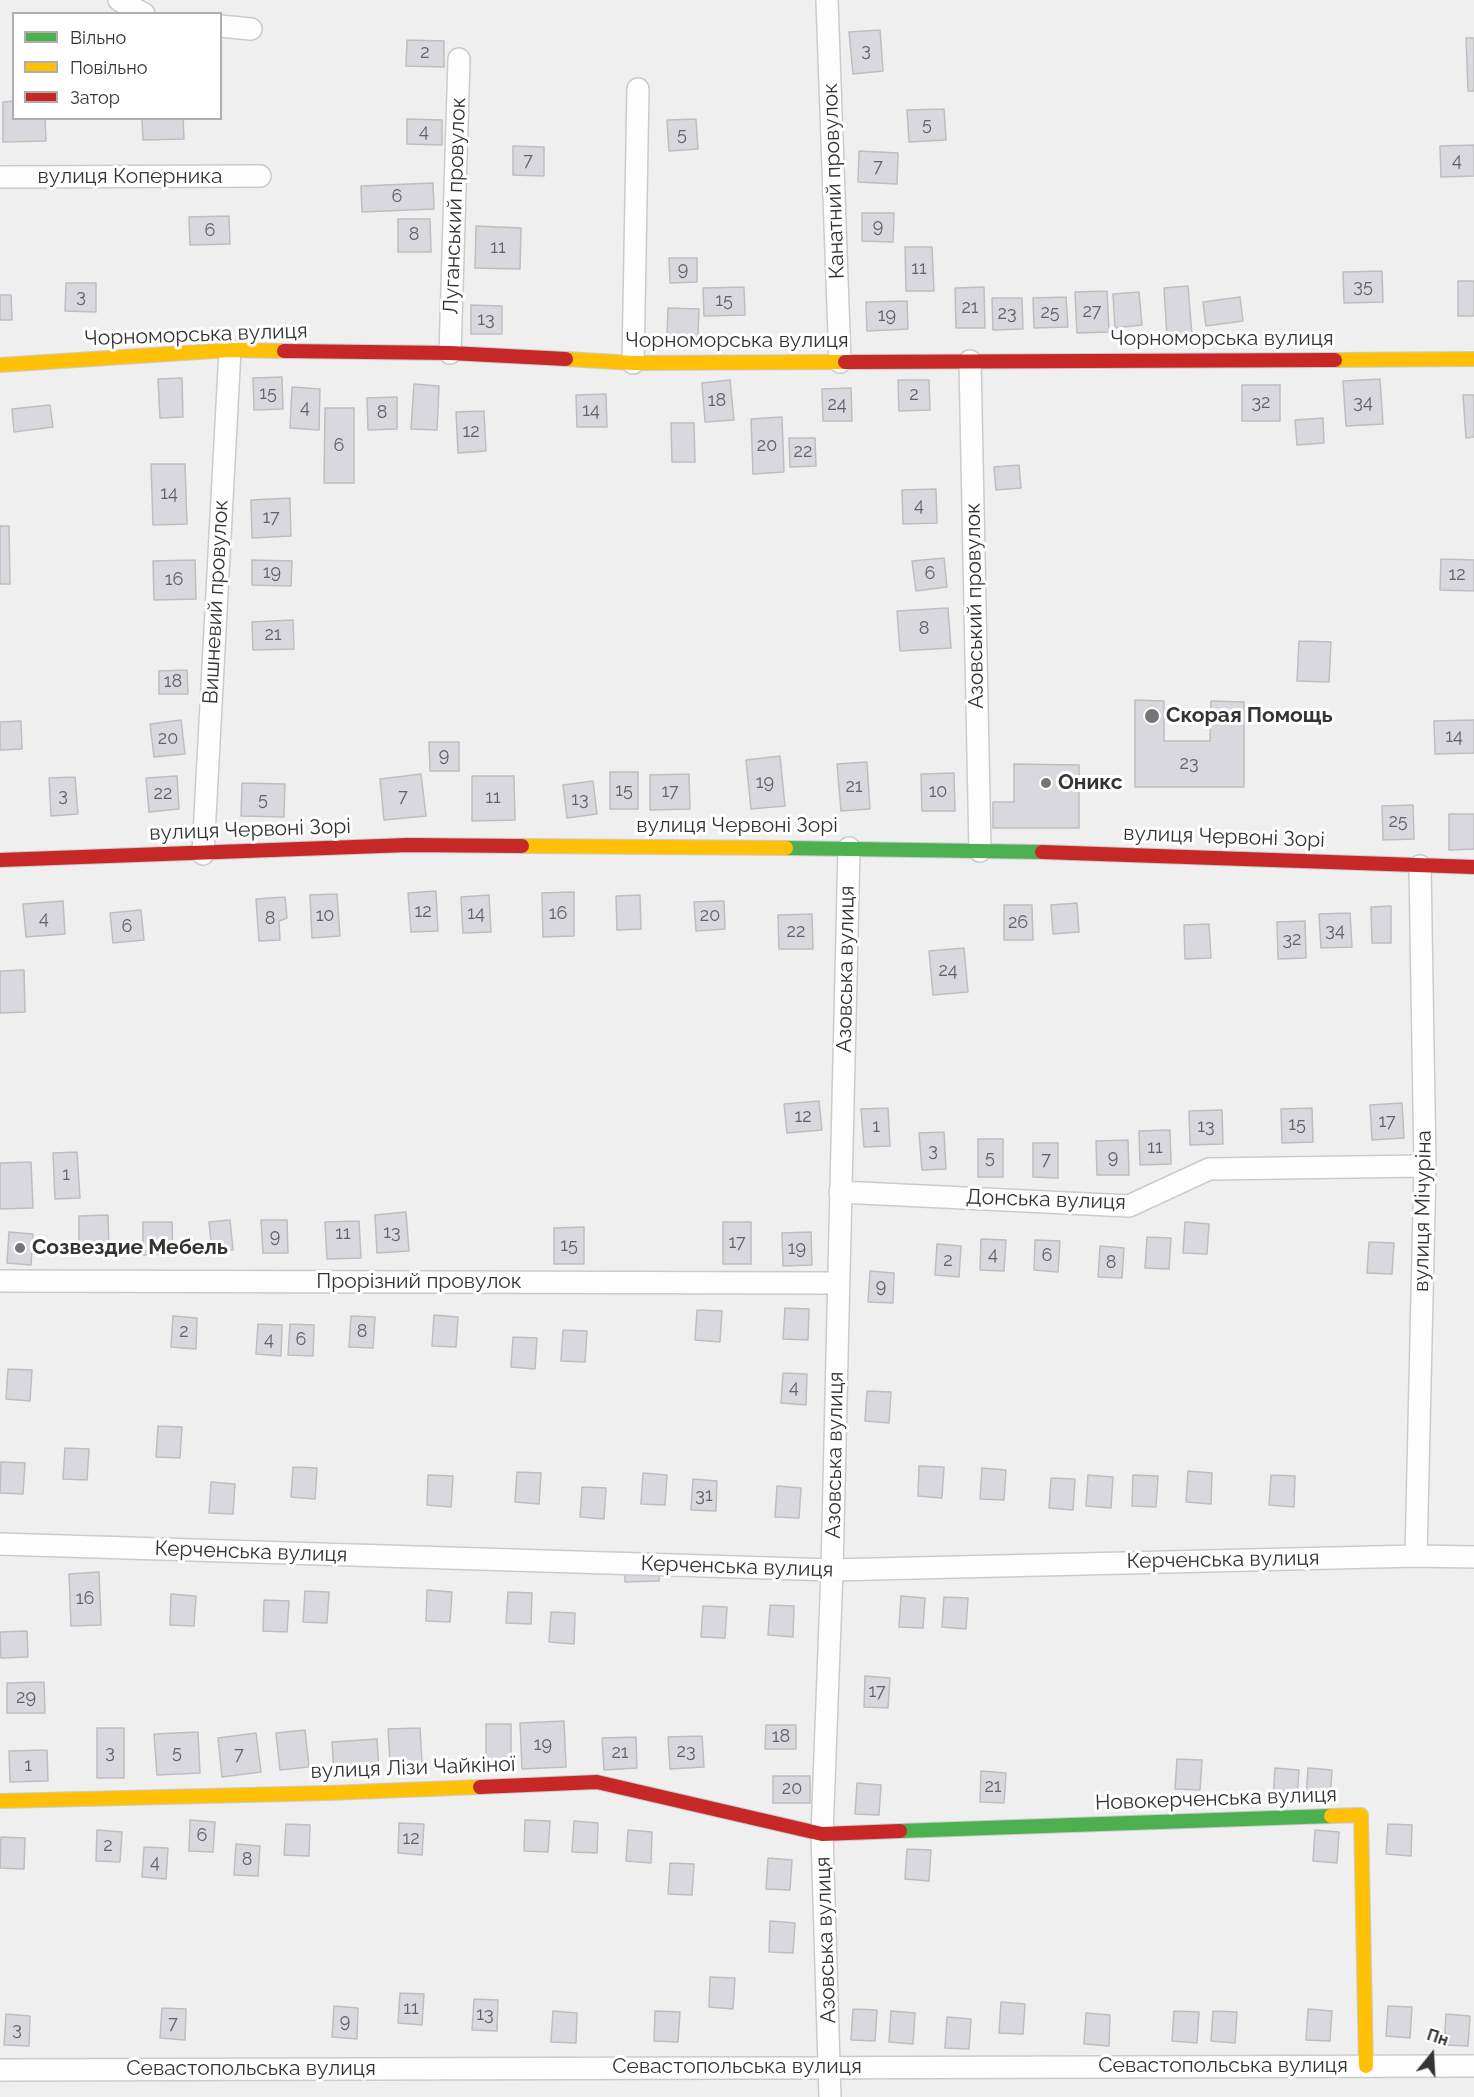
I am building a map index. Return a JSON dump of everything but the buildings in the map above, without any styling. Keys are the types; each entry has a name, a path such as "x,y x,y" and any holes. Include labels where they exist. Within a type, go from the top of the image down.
{"street":[{"path":"119,0 140,12"},
{"name":"Канатний провулок","path":"827,0 840,362"},
{"path":"222,26 251,28"},
{"name":"Луганський провулок","path":"450,352 459,59"},
{"path":"633,363 638,89"},
{"name":"вулиця Коперника","path":"0,177 260,176"},
{"name":"Чорноморська вулиця","path":"0,365 230,350 450,352 633,363 1474,359"},
{"name":"Вишневий провулок","path":"203,854 230,350"},
{"name":"Азовський провулок","path":"970,360 980,851"},
{"name":"вулиця Червоні Зорі","path":"0,860 408,845 849,848 1152,855 1474,867"},
{"name":"Азовська вулиця","path":"830,2097 822,1834 832,1570 849,848"},
{"name":"вулиця Мічуріна","path":"1416,1556 1425,1166 1420,866"},
{"name":"Донська вулиця","path":"840,1192 1129,1206 1209,1169 1425,1166"},
{"name":"Прорізний провулок","path":"0,1281 838,1282"},
{"name":"Керченська вулиця","path":"0,1544 832,1570 1416,1556 1474,1557"},
{"name":"вулиця Лізи Чайкіної","path":"0,1801 597,1782 822,1834"},
{"name":"Новокерченська вулиця","path":"822,1834 1361,1815 1366,2066"},
{"name":"Севастопольська вулиця","path":"0,2070 1474,2066"}],"traffic: fast":[{"path":"786,848 1042,852"},
{"path":"900,1831 1331,1816"}],"traffic: slow":[{"path":"0,365 230,350 284,351"},
{"path":"566,359 633,363 845,362"},
{"path":"1335,360 1474,359"},
{"path":"522,846 786,848"},
{"path":"0,1801 480,1787"},
{"path":"1331,1816 1361,1815 1366,2066"}],"traffic: jam":[{"path":"284,351 450,353 566,359"},
{"path":"845,362 1335,360"},
{"path":"0,860 408,845 522,846"},
{"path":"1042,852 1474,867"},
{"path":"480,1787 597,1782 822,1834 900,1831"}],"place":[{"name":"Скорая Помощь","path":"1152,716"},
{"name":"Оникс","path":"1046,783"},
{"name":"Созвездие Мебель","path":"20,1248"}]}
